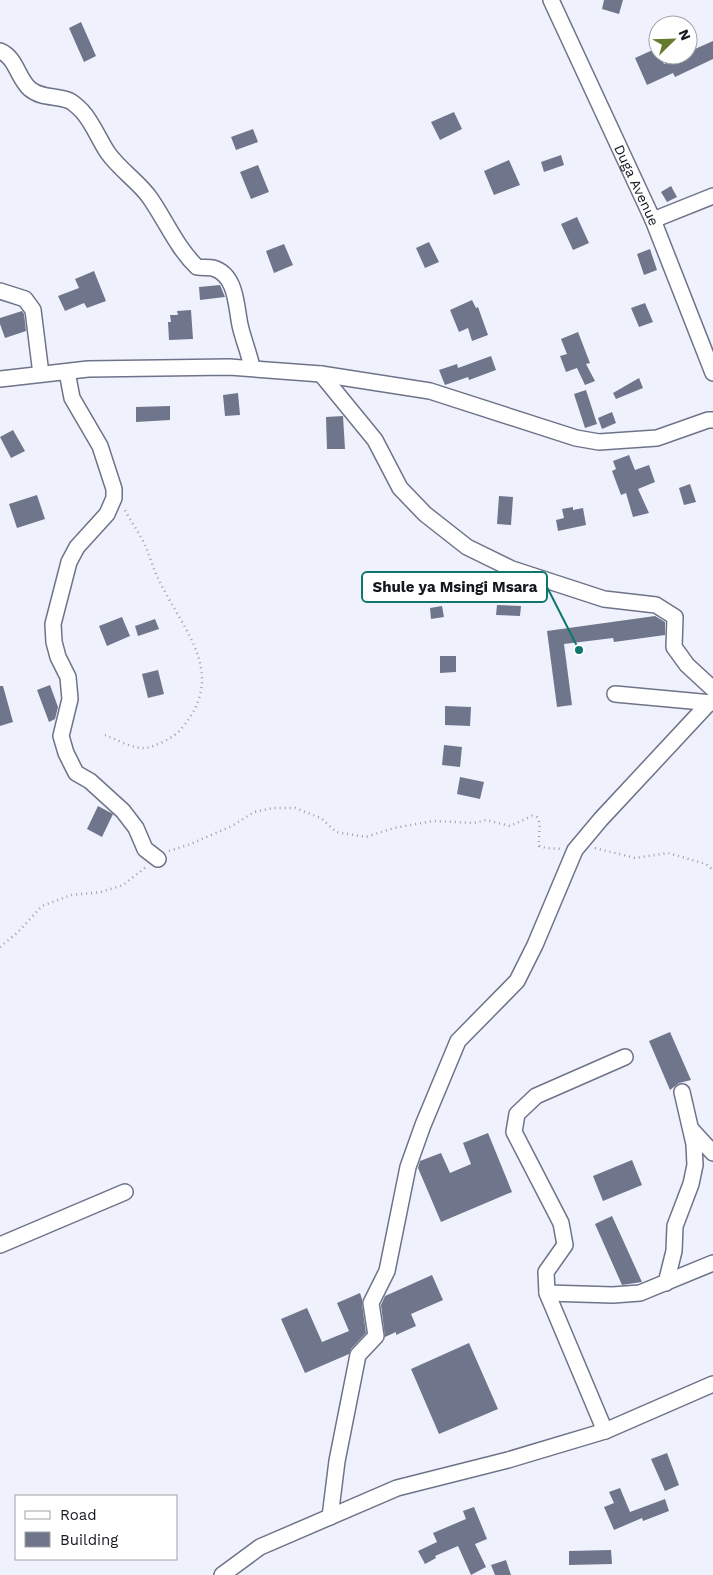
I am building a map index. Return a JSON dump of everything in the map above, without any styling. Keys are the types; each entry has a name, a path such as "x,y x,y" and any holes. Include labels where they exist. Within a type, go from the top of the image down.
{"street":[{"name":"Duga Avenue","path":"551,0 653,220 713,373"},
{"path":"0,51 13,61 22,80 31,90 46,97 70,102 83,112 113,159 149,196 186,257 197,267 214,268 223,274 238,300 240,326 252,367"},
{"path":"653,220 713,196"},
{"path":"0,291 25,299 33,310 41,374"},
{"path":"0,379 88,369 252,367 321,374 430,391 576,438 599,442 657,438 708,420 713,420"},
{"path":"67,372 72,398 100,446 114,489 114,498 107,514 77,547 69,562 53,624 54,642 58,657 68,677 70,699 62,736 66,753 76,773 90,781 123,812 136,828 145,849 158,859"},
{"path":"321,374 376,440 400,488 425,514 467,547 512,569 604,599 656,605 666,610 675,617 674,647 712,698"},
{"path":"615,694 712,698"},
{"path":"330,1517 337,1462 358,1355 376,1336 371,1303 387,1271 408,1167 423,1125 458,1041 517,981 536,945 574,850 712,698"},
{"path":"605,1431 547,1293 546,1272 565,1245 561,1223 514,1132 517,1114 536,1096 625,1057"},
{"path":"666,1283 674,1251 675,1226 681,1206 691,1184 695,1165 694,1144 682,1092"},
{"path":"690,1128 713,1153"},
{"path":"0,1244 125,1192"},
{"path":"547,1293 613,1295 640,1293 713,1263"},
{"path":"222,1575 260,1547 397,1488 508,1460 605,1431 713,1384"}],"path":[{"path":"105,735 145,748 170,738 180,730 194,712 201,696 202,681 199,658 189,633 159,580 142,538 131,522 114,489"},
{"path":"0,947 17,933 42,906 71,895 101,892 123,885 168,851 188,845 232,826 254,812 273,808 295,808 321,818 336,832 366,837 394,828 433,821 474,823 486,820 510,826 532,816 537,816 540,821 539,846 574,850 589,847 635,858 668,853 706,864 713,870"}],"building":[{"path":"604,0 623,0 619,14 602,9"},
{"path":"81,22 96,56 84,62 69,28"},
{"path":"713,41 713,59 675,77 673,73 647,85 635,58 648,52 648,65 698,65 698,48"},
{"path":"454,112 462,129 440,140 431,122"},
{"path":"253,129 258,142 236,150 231,137"},
{"path":"561,155 564,165 544,172 541,162"},
{"path":"509,160 520,185 494,195 484,171"},
{"path":"258,165 269,192 251,199 240,172"},
{"path":"671,186 677,197 667,202 661,192"},
{"path":"577,217 589,243 573,250 561,224"},
{"path":"429,242 439,262 425,268 416,248"},
{"path":"284,244 293,265 274,273 266,251"},
{"path":"650,249 657,270 644,275 637,254"},
{"path":"94,271 106,301 87,308 84,303 65,311 58,296 79,288 75,279"},
{"path":"220,285 225,297 200,300 199,287"},
{"path":"472,300 476,308 478,307 488,335 472,341 468,328 459,332 450,310"},
{"path":"645,303 653,322 639,327 631,308"},
{"path":"191,310 193,339 169,340 168,322 171,322 170,315 178,315 177,311"},
{"path":"22,311 26,331 5,338 0,318"},
{"path":"578,332 590,363 586,364 595,381 585,385 577,368 566,372 560,356 567,354 561,339"},
{"path":"491,356 496,370 469,380 468,377 445,385 439,370 457,364 458,368"},
{"path":"639,378 643,388 616,399 613,393"},
{"path":"586,390 597,424 585,428 574,394"},
{"path":"238,393 240,415 225,416 223,395"},
{"path":"170,406 170,420 136,422 136,407"},
{"path":"612,412 616,423 602,429 598,418"},
{"path":"343,416 345,449 327,449 326,417"},
{"path":"13,430 25,451 11,458 0,437"},
{"path":"629,455 635,470 649,465 655,482 638,489 649,513 633,517 626,493 621,495 612,471 616,469 613,461"},
{"path":"690,484 696,502 684,505 679,488"},
{"path":"37,495 45,519 17,528 9,504"},
{"path":"499,496 513,497 511,525 497,524"},
{"path":"573,507 573,510 583,508 586,525 558,531 556,520 564,518 562,509"},
{"path":"497,605 521,606 520,616 496,615"},
{"path":"442,606 444,617 431,619 430,608"},
{"path":"655,616 665,622 665,635 614,642 613,638 564,644 572,705 557,707 547,631"},
{"path":"122,617 130,636 107,646 99,626"},
{"path":"155,619 159,629 138,636 135,626"},
{"path":"440,656 456,656 456,672 440,673"},
{"path":"158,670 164,694 148,698 142,674"},
{"path":"50,685 58,707 55,719 49,722 37,690"},
{"path":"0,686 3,686 13,722 0,726"},
{"path":"445,706 471,707 470,726 445,725"},
{"path":"444,745 462,747 460,767 442,765"},
{"path":"460,777 484,782 480,799 457,794"},
{"path":"98,806 113,814 102,837 87,829"},
{"path":"670,1032 691,1080 679,1083 670,1090 649,1041"},
{"path":"488,1133 512,1192 441,1222 418,1168 420,1161 441,1153 450,1173 471,1164 463,1143"},
{"path":"632,1160 642,1185 603,1201 593,1176"},
{"path":"612,1216 642,1282 622,1285 595,1224"},
{"path":"432,1275 443,1300 411,1314 416,1326 396,1335 396,1332 385,1337 381,1305 385,1296"},
{"path":"360,1293 366,1333 351,1349 349,1354 305,1373 281,1319 307,1308 322,1342 349,1331 337,1303"},
{"path":"469,1343 498,1409 439,1434 411,1369"},
{"path":"667,1453 679,1485 665,1491 651,1459"},
{"path":"620,1488 630,1512 665,1499 669,1511 643,1521 642,1518 614,1530 604,1507 614,1503 609,1492"},
{"path":"474,1507 487,1539 475,1544 486,1567 471,1575 458,1546 435,1556 436,1558 425,1564 418,1551 437,1542 433,1533 466,1519 463,1511"},
{"path":"611,1550 612,1564 569,1565 569,1551"},
{"path":"506,1560 511,1575 495,1575 491,1565"}],"place":[{"name":"Shule ya Msingi Msara","path":"579,650"}]}
